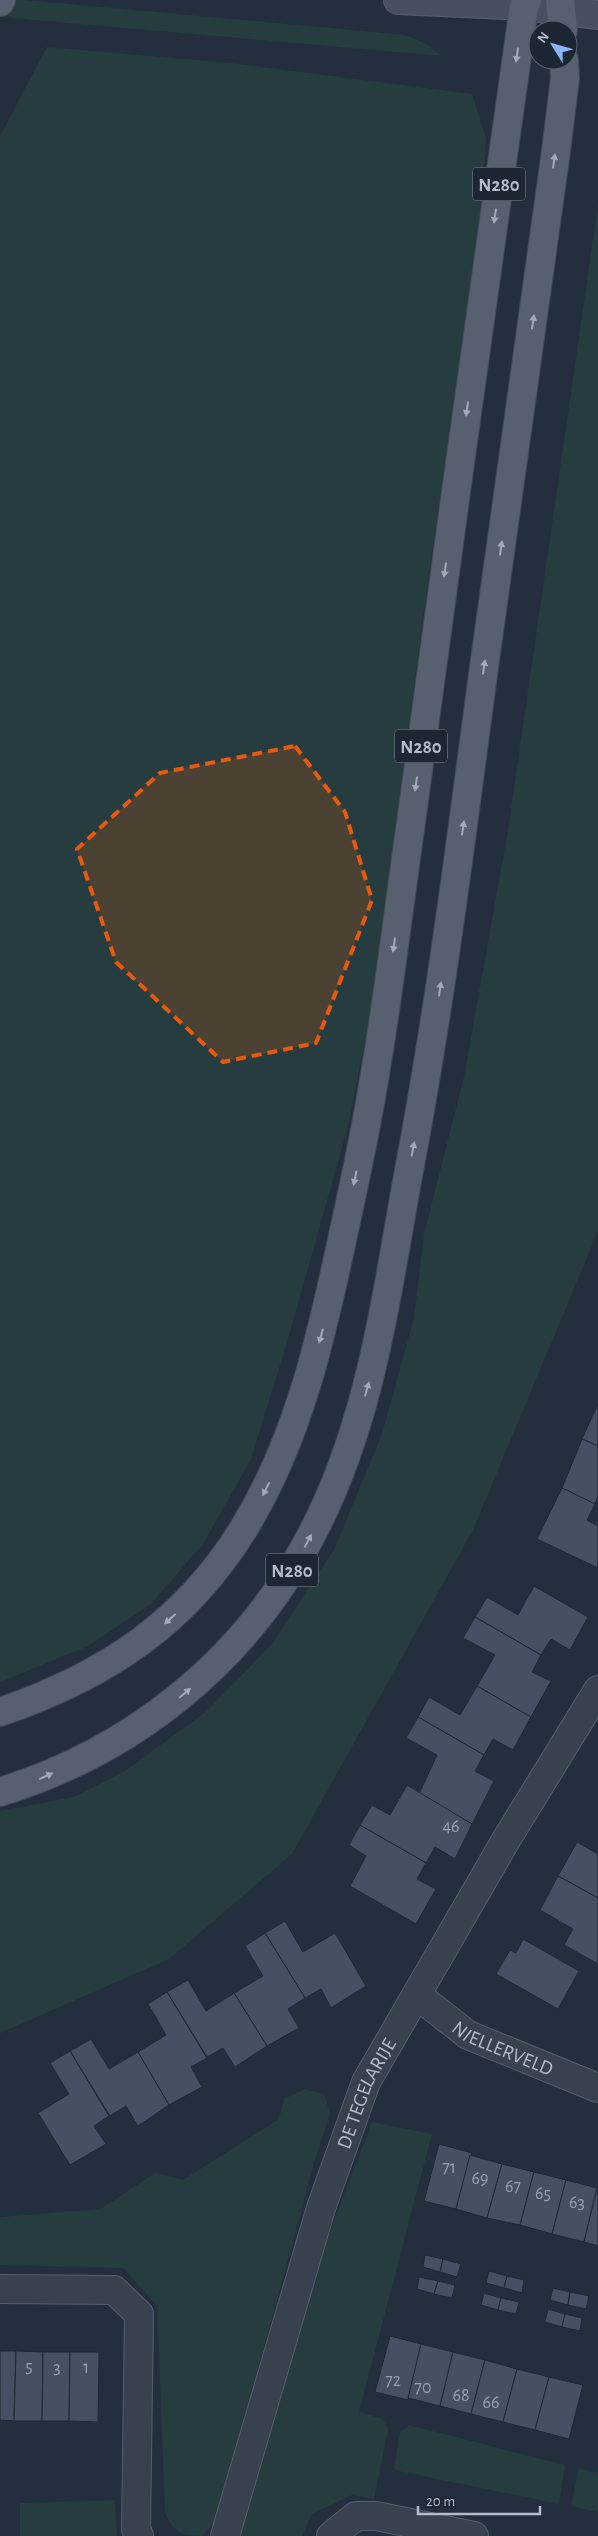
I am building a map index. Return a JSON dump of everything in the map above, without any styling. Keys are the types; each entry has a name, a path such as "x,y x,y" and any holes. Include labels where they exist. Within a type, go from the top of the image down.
{"main road":[{"path":"398,0 525,3 561,14 598,15"},
{"name":"N280","path":"0,1712 42,1698 88,1676 129,1651 168,1622 199,1591 222,1561 256,1508 288,1439 304,1394 330,1301 365,1130 386,1002 525,3"},
{"name":"N280","path":"0,1792 32,1782 67,1767 138,1728 200,1680 228,1652 269,1603 307,1544 340,1471 356,1426 383,1322 430,1055 564,90 564,70"}],"street":[{"name":"DE TEGELARIJE","path":"225,2536 321,2208 366,2082 506,1840 598,1690"},
{"name":"NIELLERVELD","path":"417,1995 468,2035 598,2088"},
{"path":"0,2289 114,2290 139,2314 136,2529 139,2536"},
{"path":"331,2536 356,2516 376,2516 474,2536"}],"highlighted area":[{"path":"295,746 345,812 372,900 316,1043 223,1062 116,962 77,849 160,773"}],"green space":[{"path":"0,0 25,0 406,35 426,44 442,56 0,17"},
{"path":"47,47 231,63 472,94 486,138 482,202 427,588 372,1003 349,1123 286,1346 251,1459 203,1544 151,1604 88,1646 0,1682 0,136"},
{"path":"598,205 598,1231 473,1530 292,1854 169,1959 0,2033 0,1811 74,1797 125,1771 207,1711 272,1644 335,1548 382,1434 414,1318 424,1234 464,1077 508,830"},
{"path":"305,2089 324,2094 330,2113 315,2160 217,2520 202,2536 183,2534 175,2529 165,2513 157,2305 123,2268 0,2265 0,2217 101,2209 155,2173 183,2180 279,2119 284,2099"},
{"path":"372,2122 432,2134 359,2412 383,2419 388,2429 374,2499 352,2495 312,2514 302,2536 238,2536 321,2254"},
{"path":"409,2425 565,2465 559,2504 394,2470 400,2433"},
{"path":"579,2468 598,2473 598,2512 571,2506"},
{"path":"115,2500 117,2536 20,2536 20,2503"}],"building":[{"path":"598,1404 598,1446 582,1439"},
{"path":"582,1439 598,1446 598,1496 595,1504 562,1488"},
{"path":"562,1488 595,1504 587,1520 598,1526 598,1568 537,1539"},
{"path":"534,1586 588,1617 570,1650 551,1639 541,1655 475,1617 487,1597 518,1615"},
{"path":"475,1617 541,1655 532,1672 551,1681 531,1717 477,1686 495,1655 463,1638"},
{"path":"477,1686 531,1717 513,1750 493,1739 484,1755 418,1717 429,1697 460,1715"},
{"path":"418,1717 484,1755 475,1771 494,1781 472,1824 419,1794 437,1755 406,1738"},
{"path":"407,1785 472,1824 455,1859 435,1847 426,1863 360,1825 372,1805 390,1815"},
{"path":"360,1825 426,1863 417,1879 436,1889 416,1924 350,1886 366,1856 349,1845"},
{"path":"577,1842 598,1854 598,1898 558,1876"},
{"path":"558,1876 598,1898 598,1964 564,1945 573,1929 540,1910"},
{"path":"285,1921 303,1952 335,1933 366,1986 331,2008 321,1989 305,1998 265,1933"},
{"path":"265,1933 305,1998 288,2009 299,2028 267,2046 234,1993 263,1976 245,1946"},
{"path":"523,1939 579,1971 558,2009 496,1974 510,1950 516,1953"},
{"path":"188,1980 206,2011 234,1993 267,2046 235,2067 223,2048 207,2057 167,1992"},
{"path":"167,1992 207,2058 191,2067 202,2087 169,2105 138,2052 166,2035 148,2004"},
{"path":"91,2039 109,2069 138,2052 169,2105 138,2126 126,2106 110,2116 70,2051"},
{"path":"70,2051 109,2116 94,2126 106,2144 70,2165 38,2113 69,2094 50,2063"},
{"path":"439,2144 472,2153 456,2209 424,2201"},
{"path":"470,2155 502,2164 487,2218 456,2209"},
{"path":"502,2164 534,2172 520,2225 487,2218"},
{"path":"534,2172 566,2180 552,2234 520,2225"},
{"path":"566,2180 597,2188 584,2242 552,2234"},
{"path":"598,2188 598,2246 584,2242"},
{"path":"425,2255 443,2259 440,2272 423,2267"},
{"path":"443,2259 461,2264 457,2277 440,2272"},
{"path":"489,2271 507,2276 504,2288 486,2283"},
{"path":"507,2276 524,2280 522,2293 504,2288"},
{"path":"419,2277 438,2281 434,2294 417,2289"},
{"path":"438,2281 455,2285 452,2298 434,2294"},
{"path":"553,2288 570,2292 568,2305 550,2300"},
{"path":"570,2292 589,2296 586,2309 568,2305"},
{"path":"484,2293 501,2298 498,2310 481,2305"},
{"path":"501,2298 519,2302 516,2314 498,2310"},
{"path":"548,2309 565,2314 562,2327 545,2322"},
{"path":"565,2314 582,2318 580,2331 562,2327"},
{"path":"390,2336 421,2344 408,2400 375,2392"},
{"path":"421,2344 453,2352 440,2406 408,2398"},
{"path":"0,2351 16,2351 14,2421 0,2420"},
{"path":"16,2351 43,2352 42,2421 14,2421"},
{"path":"43,2352 70,2352 69,2421 42,2421"},
{"path":"70,2352 99,2352 98,2422 69,2421"},
{"path":"453,2352 485,2360 471,2414 440,2406"},
{"path":"485,2360 517,2369 503,2422 471,2414"},
{"path":"517,2369 549,2377 535,2430 503,2422"},
{"path":"549,2377 583,2385 569,2439 535,2430"}]}
